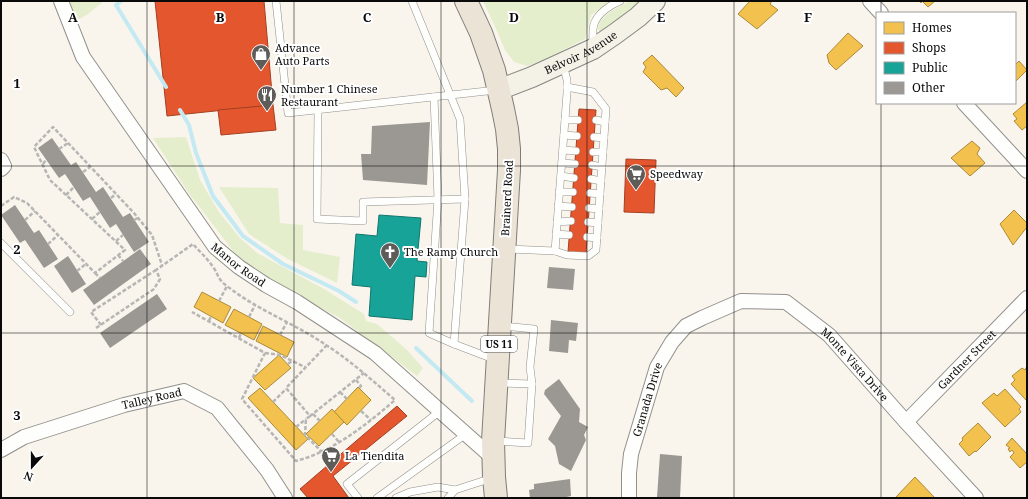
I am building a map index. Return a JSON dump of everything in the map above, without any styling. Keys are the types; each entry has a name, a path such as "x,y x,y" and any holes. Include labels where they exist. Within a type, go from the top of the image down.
{"main road":[{"name":"Brainerd Road","path":"466,1 487,50 505,116 509,149 494,478"}],"street":[{"name":"Manor Road","path":"62,1 83,57 215,247 239,268 297,302 375,353 466,434 494,478"},
{"name":"Belvoir Avenue","path":"498,90 532,77 592,49 616,34 655,1"},
{"path":"870,1 880,12"},
{"path":"965,104 1027,172"},
{"path":"1,160 4,166 1,169"},
{"name":"Gardner Street","path":"906,422 1027,298"},
{"name":"Monte Vista Drive","path":"702,318 741,302 786,302 829,335 976,498"},
{"name":"Granada Drive","path":"629,498 631,454 657,367 672,342 686,326 702,318"},
{"name":"Talley Road","path":"1,450 24,437 124,405 184,391 217,408 268,470 285,498"}],"lane":[{"path":"276,1 288,113 498,90"},
{"path":"412,1 460,119 465,199 454,344"},
{"path":"592,49 594,24 597,18 609,7 620,1"},
{"path":"555,250 567,88 567,80 563,62"},
{"path":"504,249 555,250 567,255 588,256 596,250 606,108 593,92 567,88"},
{"path":"434,97 438,199 429,333 454,344 498,372 532,384"},
{"path":"318,110 317,219 363,221 363,202 465,199"},
{"path":"565,120 578,120"},
{"path":"596,120 605,122"},
{"path":"564,135 577,136"},
{"path":"594,137 604,138"},
{"path":"563,150 576,151"},
{"path":"593,152 603,152"},
{"path":"562,163 575,164"},
{"path":"592,165 602,167"},
{"path":"561,176 574,178"},
{"path":"591,179 601,181"},
{"path":"559,192 573,192"},
{"path":"590,193 600,194"},
{"path":"558,206 572,207"},
{"path":"589,208 599,210"},
{"path":"557,222 570,221"},
{"path":"588,222 598,223"},
{"path":"556,234 570,235"},
{"path":"587,236 597,238"},
{"path":"1,243 70,312"},
{"path":"396,498 410,492 438,487 455,490 494,478 528,443 532,384 530,367 534,329 500,326"},
{"path":"358,498 347,484 440,411"},
{"path":"377,498 466,434"},
{"path":"448,498 455,490"}],"path":[{"path":"95,273 125,250 50,180 34,147 53,127 152,235 162,265"},
{"path":"59,149 68,143"},
{"path":"42,164 46,160"},
{"path":"83,172 90,167"},
{"path":"66,195 74,187"},
{"path":"111,198 116,194"},
{"path":"1,206 14,197 27,203 100,278"},
{"path":"25,220 35,211"},
{"path":"92,219 100,212"},
{"path":"134,220 138,218"},
{"path":"48,244 58,235"},
{"path":"116,241 123,235"},
{"path":"101,325 91,312 193,244 213,267 219,279 227,286 255,305 326,345 364,373 395,400 371,420 339,442 322,452 296,461 242,399 265,352"},
{"path":"118,255 123,261"},
{"path":"77,271 86,264"},
{"path":"96,328 154,289 160,279 156,270"},
{"path":"219,301 227,286"},
{"path":"249,317 255,305"},
{"path":"192,312 265,352 280,355 305,367"},
{"path":"209,321 211,316"},
{"path":"280,335 287,322"},
{"path":"239,338 241,333"},
{"path":"273,402 326,345"},
{"path":"288,364 292,361"},
{"path":"296,427 364,373"},
{"path":"356,380 361,386 359,388"},
{"path":"286,389 310,416"},
{"path":"340,392 347,399"},
{"path":"361,411 371,420"},
{"path":"313,414 320,421"},
{"path":"306,419 305,435 322,452"},
{"path":"332,434 339,442"}],"green space":[{"path":"70,1 104,1 88,14 76,21"},
{"path":"483,1 612,1 591,15 585,39 538,63 527,66 514,62 505,50"},
{"path":"629,1 643,1 603,32 598,30 601,21 605,17"},
{"path":"186,137 200,180 219,212 240,238 257,253 324,289 364,314 366,321 377,324 406,349 423,368 417,376 340,318 289,291 240,260 188,192 153,138"},
{"path":"219,187 278,188 280,223 303,225 303,250 340,257 337,283 286,258 249,234"}],"building: Homes":[{"path":"750,1 772,1 770,4 778,10 757,29 738,14"},
{"path":"922,1 935,1 928,7"},
{"path":"848,33 863,46 836,70 829,63 827,55"},
{"path":"652,55 684,88 676,97 667,88 661,90 643,72 646,67 643,63"},
{"path":"1019,61 1027,70 1016,81 1016,64"},
{"path":"1027,102 1027,126 1022,130 1014,121 1017,119 1013,114"},
{"path":"972,141 980,148 977,154 985,163 970,176 951,158"},
{"path":"1014,210 1027,223 1027,227 1013,245 1000,224"},
{"path":"202,292 231,307 223,323 194,307"},
{"path":"234,309 262,324 254,340 225,325"},
{"path":"263,326 294,342 287,357 256,341"},
{"path":"279,355 291,368 265,390 253,378"},
{"path":"1027,366 1026,400 1011,384 1015,380 1012,376 1022,368 1025,370"},
{"path":"358,387 371,400 347,425 334,412"},
{"path":"260,388 308,439 296,450 248,398"},
{"path":"1005,389 1021,407 1019,409 1021,412 1005,427 982,403 994,393 997,396"},
{"path":"332,409 344,422 319,446 306,434"},
{"path":"978,423 991,437 976,452 975,451 969,456 959,444 963,440 962,438"},
{"path":"1012,438 1027,454 1027,462 1020,468 1010,457 1014,453 1012,450 1010,452 1008,449 1010,448 1006,445"},
{"path":"915,477 935,498 895,498"}],"building: Shops":[{"path":"155,1 264,1 273,105 167,116"},
{"path":"273,105 276,130 221,135 218,110"},
{"path":"579,109 596,110 586,254 568,252"},
{"path":"626,159 656,160 654,213 624,212"},
{"path":"397,406 407,416 333,476 349,498 308,498 300,489"}],"building: Public":[{"name":"The Ramp Church","path":"379,215 421,218 417,261 427,262 426,277 415,276 412,320 369,316 371,287 352,285 356,234 377,236"}],"building: Other":[{"path":"430,122 427,185 363,180 361,154 371,154 372,126"},
{"path":"52,138 71,165 76,162 96,192 103,187 123,217 130,213 149,242 134,252 116,224 110,228 90,197 83,201 65,174 59,178 38,148"},
{"path":"15,205 34,233 39,230 58,259 44,268 25,240 20,243 1,215"},
{"path":"140,249 151,264 94,305 83,290"},
{"path":"68,256 86,284 72,293 54,266"},
{"path":"549,267 575,269 573,290 547,288"},
{"path":"157,294 167,309 110,348 100,333"},
{"path":"551,320 578,323 576,341 569,340 568,353 549,351"},
{"path":"559,379 580,409 579,422 588,427 584,435 586,440 571,471 559,464 555,446 548,439 561,416 544,394 545,390"},
{"path":"660,454 682,456 680,498 657,497"},
{"path":"570,479 571,496 562,498 530,498 529,490 534,489 534,484"}],"waterway":[{"path":"121,1 116,5 166,87"},
{"path":"180,110 189,125 196,153 213,196 243,236 283,264 339,291 356,302"},
{"path":"416,348 472,401"}],"place":[{"name":"Advance Auto Parts","path":"261,71"},
{"name":"Number 1 Chinese Restaurant","path":"267,112"},
{"name":"Speedway","path":"636,191"},
{"name":"The Ramp Church","path":"390,269"},
{"name":"La Tiendita","path":"331,473"}]}
